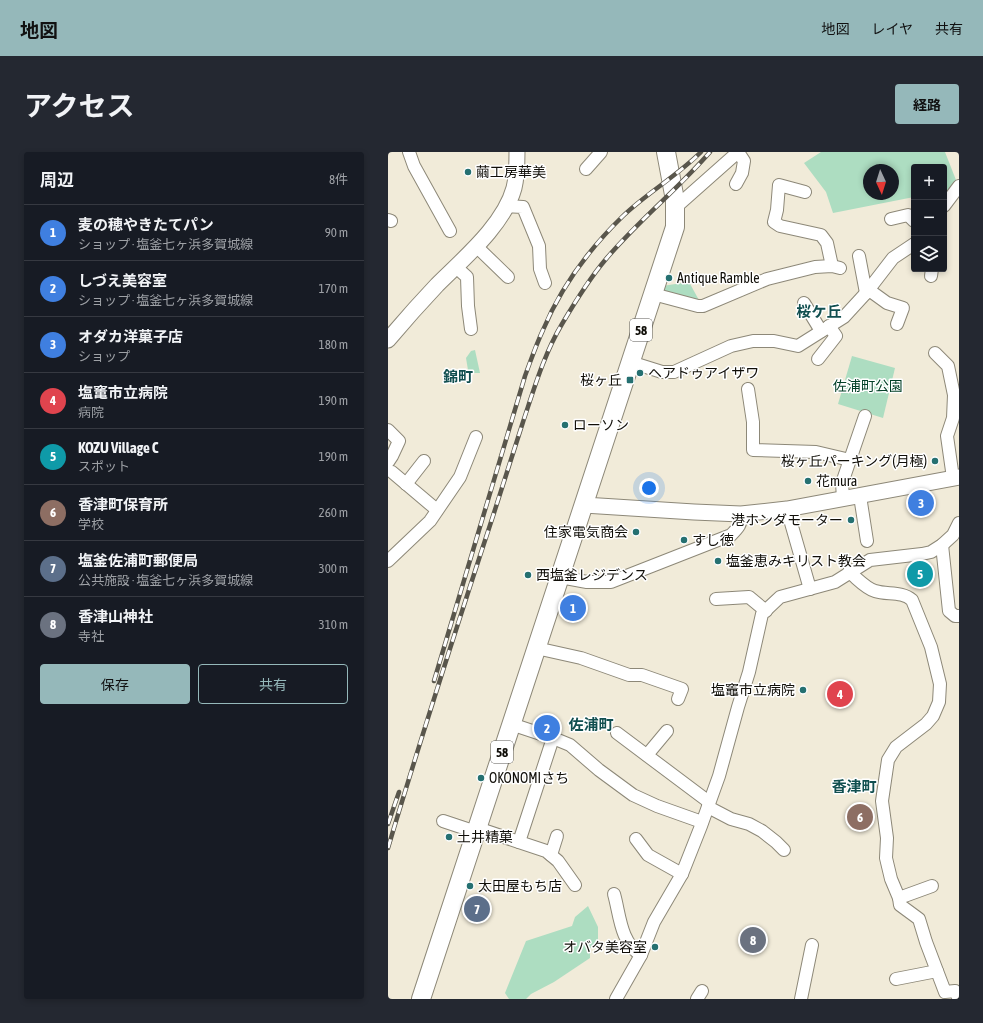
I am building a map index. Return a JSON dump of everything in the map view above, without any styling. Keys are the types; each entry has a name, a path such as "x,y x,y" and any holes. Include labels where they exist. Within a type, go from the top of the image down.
{"main road":[{"name":"58","path":"421,999 675,227 676,207 666,152"}],"street":[{"path":"409,152 414,166 450,231"},
{"path":"388,340 420,302 484,238 501,216 514,190 517,170 517,152"},
{"path":"586,169 601,152"},
{"path":"676,207 738,152 744,161 742,173 736,184"},
{"path":"653,294 703,306 767,279 815,267 836,267 827,243 821,235 780,226 774,222 777,210 779,185 805,192"},
{"path":"947,202 959,186"},
{"path":"506,206 523,207 539,246 540,269 545,283"},
{"path":"891,219 908,215 911,218"},
{"path":"476,246 508,277"},
{"path":"630,362 662,372 674,372 731,346 753,341 774,341 798,346 844,316 867,291 893,258 911,246"},
{"path":"859,256 867,291 887,303 903,308 897,324"},
{"path":"456,266 466,277 471,329"},
{"path":"804,303 825,329 836,336 818,359"},
{"path":"584,505 741,514 787,509 956,477 947,436 954,418 954,395 948,366 935,353"},
{"path":"748,389 753,422 753,450 816,452 850,460"},
{"path":"844,498 842,483 865,416"},
{"path":"388,430 399,441 390,467 406,484 437,510"},
{"path":"388,561 430,521 460,477 476,437"},
{"path":"406,484 424,461"},
{"path":"860,496 867,541"},
{"path":"787,509 810,589"},
{"path":"560,577 587,582 610,582 731,535 739,528 742,521 741,514"},
{"path":"616,999 641,955 654,922 682,874 702,822 719,776 749,672 762,614 780,597 835,582 870,560 931,552 953,536 959,523"},
{"path":"942,545 949,611 955,616 959,616"},
{"path":"849,572 875,591 907,596 912,600 931,647 940,684 940,702 926,724 896,747 888,760 882,801 886,838 886,858 891,879 899,898 900,905 918,919 945,992 955,991 959,999"},
{"path":"716,599 749,597 766,611"},
{"path":"536,648 581,658 629,675 642,675 682,689 678,699"},
{"path":"511,724 570,745 599,770 634,795 663,808 702,822"},
{"path":"647,755 667,731"},
{"path":"617,733 647,755 708,805 731,820 749,824 762,831 784,850"},
{"path":"519,842 553,738"},
{"path":"443,821 546,851 558,861 575,885"},
{"path":"551,855 557,836"},
{"path":"636,839 648,856 682,874"},
{"path":"899,898 932,886"},
{"path":"614,894 620,927 633,951 641,955"},
{"path":"801,999 812,945"},
{"path":"896,979 937,971"}],"green space":[{"path":"821,152 945,152 956,180 947,191 947,164 911,164 911,198 899,200 899,164 863,164 863,200 899,200 833,213 826,192 804,163"},
{"path":"689,282 700,302 660,293 662,286"},
{"path":"475,350 480,373 472,373 468,370 466,358 471,351"},
{"name":"佐浦町公園","path":"852,356 895,368 883,418 838,404"},
{"path":"588,906 598,927 598,941 590,948 590,958 554,982 531,994 526,999 509,999 505,993 526,941 572,926 575,917"}],"railway":[{"path":"434,681 525,376 550,314 577,269 611,228 632,208 692,161 701,152"},
{"path":"388,848 439,682 523,422 550,347 577,299 606,259 710,152"},
{"path":"388,824 399,792"}],"place":[{"name":"繭工房華美","path":"468,172"},
{"name":"Antique Ramble","path":"669,278"},
{"name":"ヘアドゥアイザワ","path":"640,373"},
{"name":"桜ヶ丘","path":"630,380"},
{"name":"ローソン","path":"565,425"},
{"name":"桜ヶ丘パーキング(月極)","path":"935,461"},
{"name":"花mura","path":"808,481"},
{"name":"オダカ洋菓子店","path":"921,503"},
{"name":"港ホンダモーター","path":"851,520"},
{"name":"住家電気商会","path":"636,532"},
{"name":"すし徳","path":"684,540"},
{"name":"塩釜恵みキリスト教会","path":"718,561"},
{"name":"KOZU Village C","path":"920,574"},
{"name":"西塩釜レジデンス","path":"528,575"},
{"name":"麦の穂やきたてパン","path":"573,608"},
{"name":"塩竈市立病院","path":"803,690"},
{"name":"塩竃市立病院","path":"840,694"},
{"name":"しづえ美容室","path":"547,728"},
{"name":"OKONOMIさち","path":"481,778"},
{"name":"香津町保育所","path":"860,817"},
{"name":"土井精菓","path":"449,837"},
{"name":"太田屋もち店","path":"470,886"},
{"name":"塩釜佐浦町郵便局","path":"477,909"},
{"name":"香津山神社","path":"753,940"},
{"name":"オバタ美容室","path":"655,947"}],"district":[{"name":"桜ケ丘","path":"819,311"},
{"name":"錦町","path":"458,376"},
{"name":"佐浦町","path":"591,724"},
{"name":"香津町","path":"854,786"}]}
